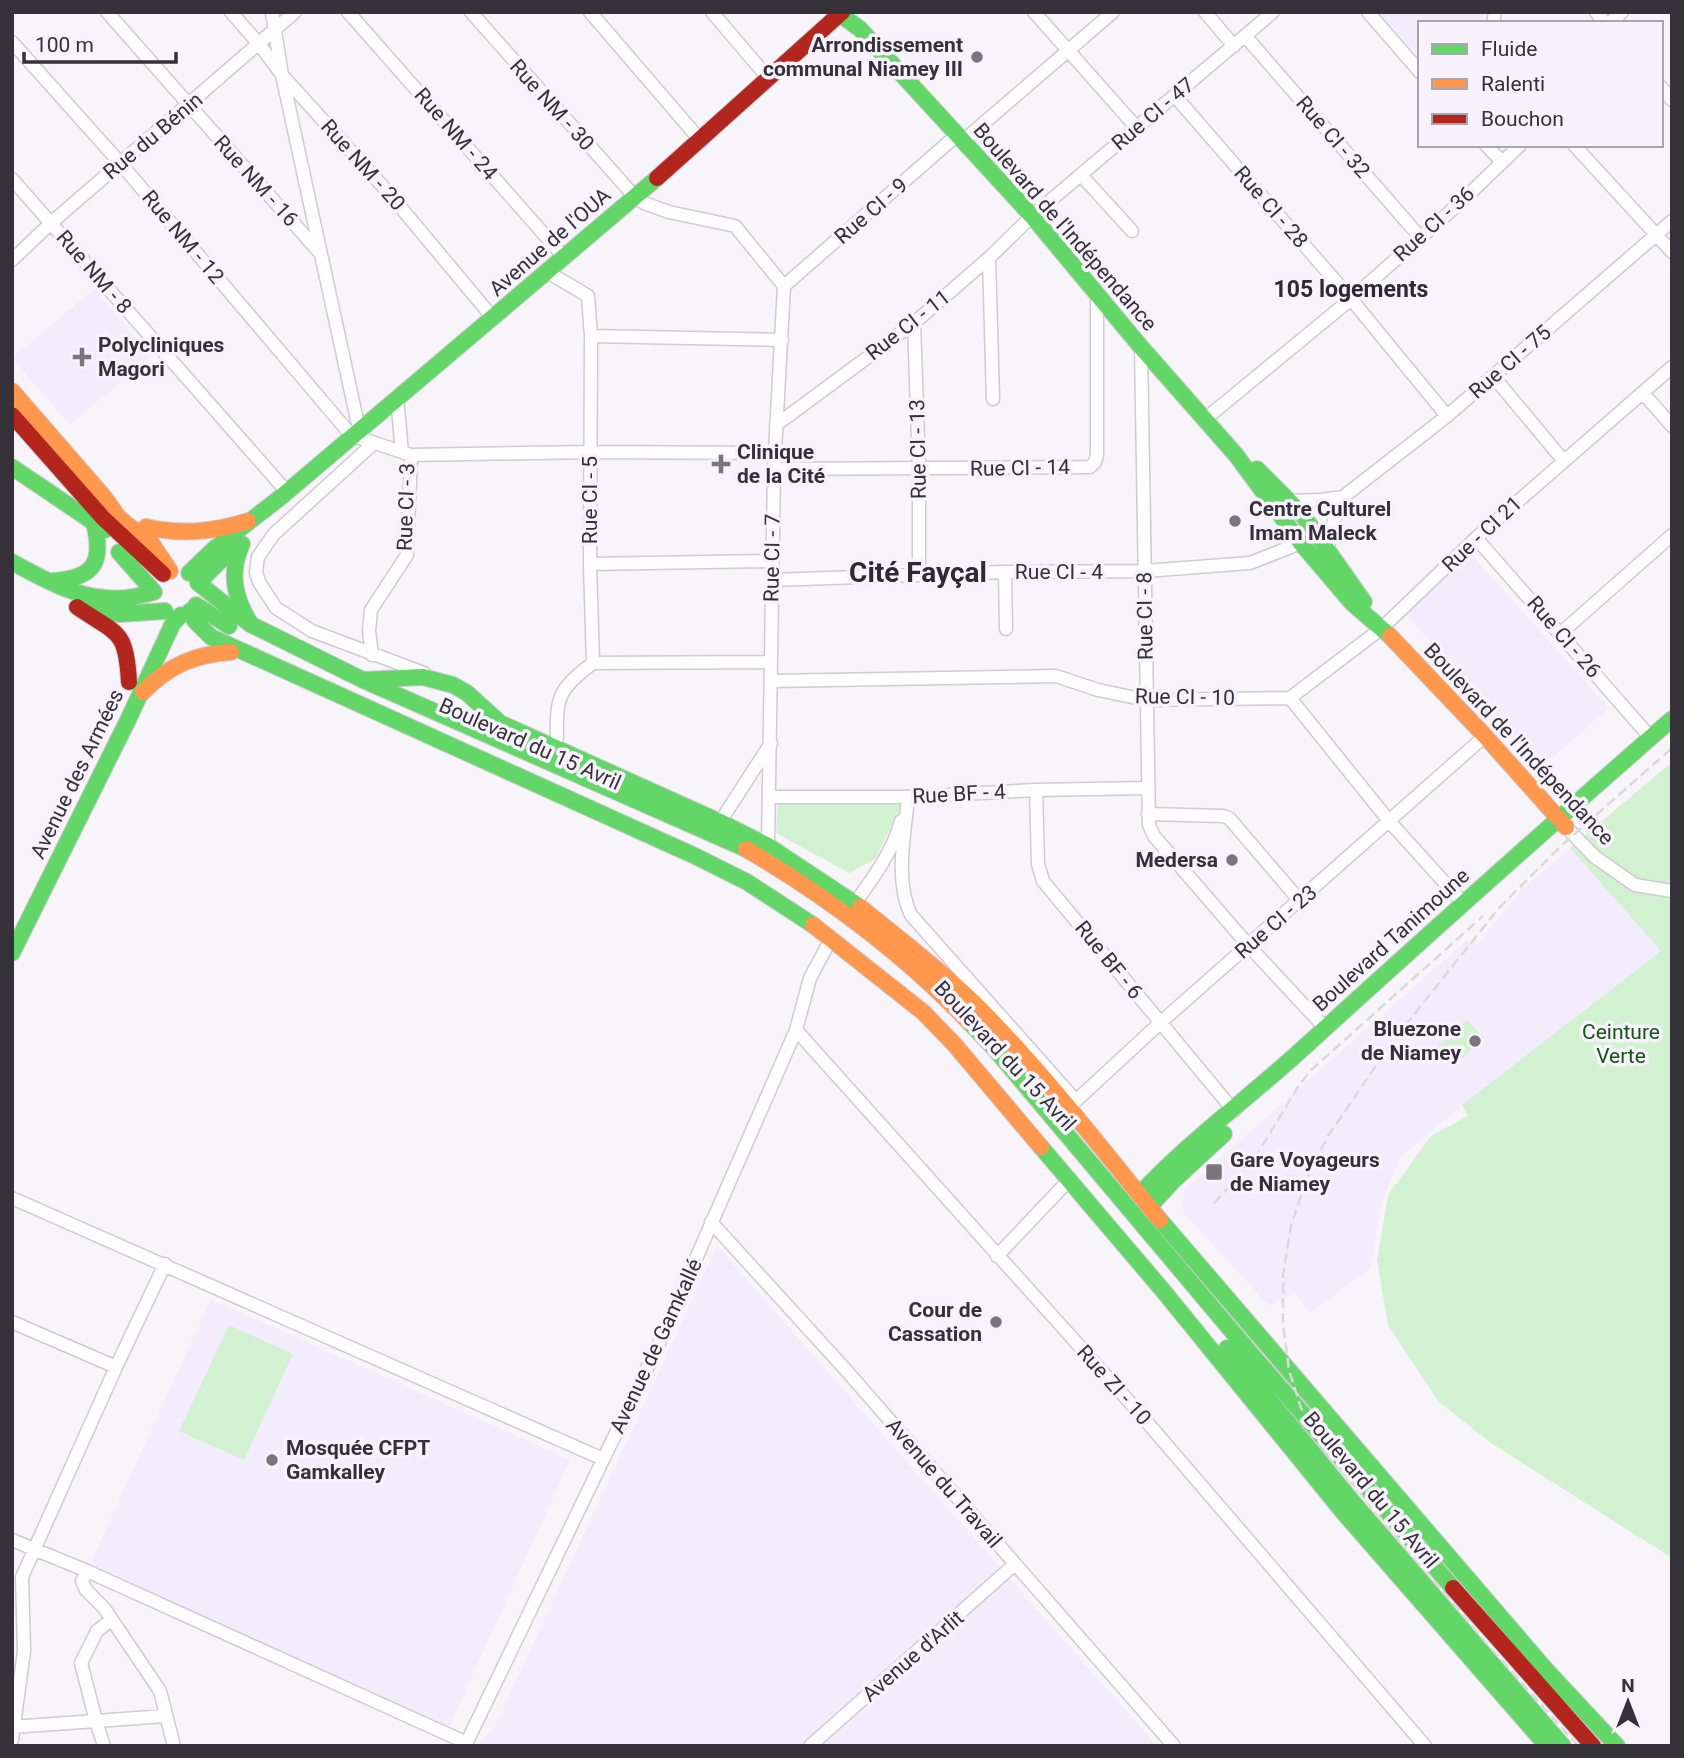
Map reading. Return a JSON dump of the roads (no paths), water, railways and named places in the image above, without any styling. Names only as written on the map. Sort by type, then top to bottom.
[{"type":"main road","name":"Avenue de l'OUA","points":[[250,526],[355,432],[701,141],[844,13]]},
{"type":"main road","name":"Boulevard de l'Indépendance","points":[[844,13],[1032,216],[1141,347],[1237,455],[1301,543],[1352,603],[1382,628],[1563,823]]},
{"type":"main road","points":[[12,391],[119,518],[156,549],[200,594],[183,611],[120,614],[77,607]]},
{"type":"main road","points":[[12,415],[137,552]]},
{"type":"main road","points":[[12,431],[154,592],[156,601],[183,611]]},
{"type":"main road","name":"Boulevard de l'Indépendance","points":[[1237,455],[1264,475],[1289,501],[1328,548],[1382,628]]},
{"type":"main road","points":[[12,467],[137,552],[181,574]]},
{"type":"main road","points":[[104,497],[158,537],[181,574]]},
{"type":"main road","points":[[48,581],[78,578],[91,570],[100,549],[94,523]]},
{"type":"main road","points":[[146,527],[195,534],[250,526]]},
{"type":"main road","points":[[154,592],[157,582],[181,574],[250,526]]},
{"type":"main road","points":[[250,526],[236,555],[233,579],[238,602],[250,624]]},
{"type":"main road","points":[[12,562],[87,598],[103,601],[126,600],[154,592]]},
{"type":"main road","name":"Boulevard du 15 Avril","points":[[181,574],[250,624],[363,680],[743,848],[829,902],[904,961],[952,1004],[994,1048],[1252,1355],[1550,1700],[1593,1746]]},
{"type":"main road","points":[[48,581],[77,607],[117,635],[126,649],[134,689],[183,661],[209,653],[230,652]]},
{"type":"main road","name":"Boulevard du 15 Avril","points":[[183,611],[752,869],[844,930],[915,990],[969,1042],[1090,1182],[1291,1429],[1563,1746]]},
{"type":"main road","name":"Boulevard du 15 Avril","points":[[183,611],[190,632],[197,639],[214,648],[257,659]]},
{"type":"main road","name":"Boulevard du 15 Avril","points":[[183,611],[211,637],[257,659],[721,868],[779,902],[831,939],[923,1012],[954,1044],[1070,1179],[1343,1512],[1547,1746]]},
{"type":"main road","name":"Avenue des Armées","points":[[12,953],[134,689],[143,650],[183,611]]},
{"type":"main road","name":"Avenue des Armées","points":[[12,923],[134,689],[183,611]]},
{"type":"main road","name":"Boulevard du 15 Avril","points":[[363,680],[408,676],[444,680],[471,695],[500,723],[768,846],[855,903],[939,971],[974,1002],[1072,1105],[1170,1232],[1547,1671],[1616,1746]]},
{"type":"main road","name":"Boulevard Tanimoune","points":[[1145,1200],[1168,1174],[1563,823],[1650,737],[1672,719]]},
{"type":"main road","name":"Boulevard Tanimoune","points":[[1184,1161],[1234,1111],[1464,904],[1672,735]]},
{"type":"main road","points":[[1118,1168],[1168,1174],[1170,1232]]},
{"type":"street","name":"Rue NM - 16","points":[[107,12],[188,107],[322,255]]},
{"type":"street","name":"Rue NM - 20","points":[[231,12],[282,75],[387,191],[493,318]]},
{"type":"street","points":[[272,12],[282,75],[322,255],[355,432]]},
{"type":"street","name":"Rue du Bénin","points":[[12,260],[51,223],[295,12]]},
{"type":"street","name":"Rue NM - 24","points":[[348,12],[564,257]]},
{"type":"street","name":"Rue NM - 30","points":[[471,12],[635,197]]},
{"type":"street","points":[[590,12],[701,141]]},
{"type":"street","points":[[712,12],[769,79]]},
{"type":"street","points":[[1034,12],[1137,128]]},
{"type":"street","name":"Rue CI - 9","points":[[784,286],[1113,12]]},
{"type":"street","points":[[1205,12],[1234,46]]},
{"type":"street","name":"Rue CI - 47","points":[[1032,216],[1273,12]]},
{"type":"street","points":[[1368,12],[1418,70]]},
{"type":"street","name":"Rue CI - 32","points":[[1246,37],[1420,237]]},
{"type":"street","name":"Rue NM - 12","points":[[12,42],[355,432]]},
{"type":"street","name":"Rue CI - 28","points":[[1175,96],[1351,299],[1447,416]]},
{"type":"street","points":[[1488,147],[1502,162]]},
{"type":"street","name":"Rue CI - 36","points":[[1204,420],[1351,299],[1518,147]]},
{"type":"street","points":[[1576,147],[1672,252]]},
{"type":"street","points":[[1081,176],[1132,231]]},
{"type":"street","name":"Rue NM - 8","points":[[12,179],[284,494]]},
{"type":"street","points":[[635,197],[669,212],[735,226],[784,286]]},
{"type":"street","name":"Rue CI - 11","points":[[776,425],[914,323],[989,258],[1032,216]]},
{"type":"street","name":"Rue CI - 75","points":[[1343,497],[1447,416],[1672,221]]},
{"type":"street","points":[[989,258],[993,399]]},
{"type":"street","name":"Rue CI - 5","points":[[546,271],[588,296],[591,336],[590,564],[593,663]]},
{"type":"street","name":"Rue CI - 7","points":[[768,846],[774,453],[784,286]]},
{"type":"street","name":"Rue CI - 14","points":[[774,470],[1090,467],[1095,462],[1097,294]]},
{"type":"street","name":"Rue CI - 13","points":[[914,323],[919,469],[919,575]]},
{"type":"street","points":[[591,336],[782,340]]},
{"type":"street","name":"Rue CI - 8","points":[[1141,347],[1148,814],[1151,831],[1248,945],[1325,1028]]},
{"type":"street","name":"Rue - CI 21","points":[[1290,698],[1382,628],[1476,538],[1672,367]]},
{"type":"street","points":[[1493,376],[1563,460]]},
{"type":"street","points":[[1643,393],[1672,426]]},
{"type":"street","points":[[397,398],[407,454],[774,453]]},
{"type":"street","name":"Rue CI - 3","points":[[355,432],[374,443],[407,454],[407,555],[371,610],[369,631],[372,655]]},
{"type":"street","points":[[374,443],[274,534],[258,557],[256,565],[260,582],[276,608],[312,631],[444,680]]},
{"type":"street","points":[[1289,501],[1343,497],[1334,520],[1328,548]]},
{"type":"street","points":[[1561,633],[1672,535]]},
{"type":"street","name":"Rue CI - 26","points":[[1476,538],[1650,737]]},
{"type":"street","name":"Rue CI - 4","points":[[772,580],[1005,572],[1145,571],[1250,563],[1301,543]]},
{"type":"street","points":[[590,564],[771,561]]},
{"type":"street","points":[[1005,572],[1006,629]]},
{"type":"street","points":[[557,738],[556,706],[570,681],[593,663],[771,662]]},
{"type":"street","name":"Rue CI - 10","points":[[771,681],[1056,676],[1098,690],[1146,700],[1290,698]]},
{"type":"street","points":[[1290,698],[1389,821],[1464,904]]},
{"type":"street","name":"Rue CI - 23","points":[[1072,1105],[1160,1023],[1485,736]]},
{"type":"street","points":[[720,822],[771,743]]},
{"type":"street","name":"Rue BF - 4","points":[[770,797],[908,797],[1036,790],[1148,788]]},
{"type":"street","name":"Rue BF - 6","points":[[1036,790],[1038,864],[1043,881],[1234,1111]]},
{"type":"street","points":[[855,903],[876,876],[898,832],[908,797]]},
{"type":"street","points":[[908,797],[901,884],[911,915],[1072,1105]]},
{"type":"street","points":[[1148,814],[1229,818],[1300,901]]},
{"type":"street","name":"Boulevard de l'Indépendance","points":[[1563,823],[1595,857],[1635,885],[1672,891]]},
{"type":"street","name":"Avenue de Gamkallé","points":[[466,1744],[656,1350],[796,1030],[810,978],[831,939]]},
{"type":"street","name":"Rue ZI - 10","points":[[796,1030],[1134,1407],[1424,1746]]},
{"type":"street","points":[[998,1256],[1070,1179]]},
{"type":"street","points":[[12,1198],[603,1459]]},
{"type":"street","name":"Avenue du Travail","points":[[711,1222],[853,1379],[1174,1746]]},
{"type":"street","points":[[165,1264],[116,1367],[36,1550],[17,1578],[24,1651],[13,1732],[96,1721],[165,1716]]},
{"type":"street","points":[[13,1326],[116,1367]]},
{"type":"street","points":[[12,1540],[87,1571],[466,1744]]},
{"type":"street","name":"Avenue d'Arlit","points":[[810,1746],[1015,1564]]},
{"type":"street","points":[[87,1571],[83,1585],[104,1608],[154,1681],[161,1696],[174,1746]]},
{"type":"street","points":[[104,1746],[81,1663],[97,1631],[111,1620]]},
{"type":"railway","points":[[1578,1746],[1487,1644],[1332,1460],[1301,1408],[1289,1370],[1283,1324],[1283,1275],[1291,1226],[1306,1180],[1328,1136],[1392,1042],[1499,908],[1561,846],[1672,748]]},
{"type":"railway","points":[[1214,1203],[1253,1161],[1310,1071],[1483,916]]},
{"type":"place","name":"Arrondissement communal Niamey III","points":[[977,57]]},
{"type":"place","name":"Polycliniques Magori","points":[[82,357]]},
{"type":"place","name":"Clinique de la Cité","points":[[721,464]]},
{"type":"place","name":"Centre Culturel Imam Maleck","points":[[1235,521]]},
{"type":"place","name":"Medersa","points":[[1232,860]]},
{"type":"place","name":"Bluezone de Niamey","points":[[1475,1041]]},
{"type":"place","name":"Gare Voyageurs de Niamey","points":[[1214,1172]]},
{"type":"place","name":"Cour de Cassation","points":[[996,1322]]},
{"type":"place","name":"Mosquée CFPT Gamkalley","points":[[272,1460]]},
{"type":"district","name":"105 logements","points":[[1351,289]]},
{"type":"district","name":"Cité Fayçal","points":[[918,572]]},
{"type":"park label","name":"Ceinture Verte","points":[[1621,1044]]}]
